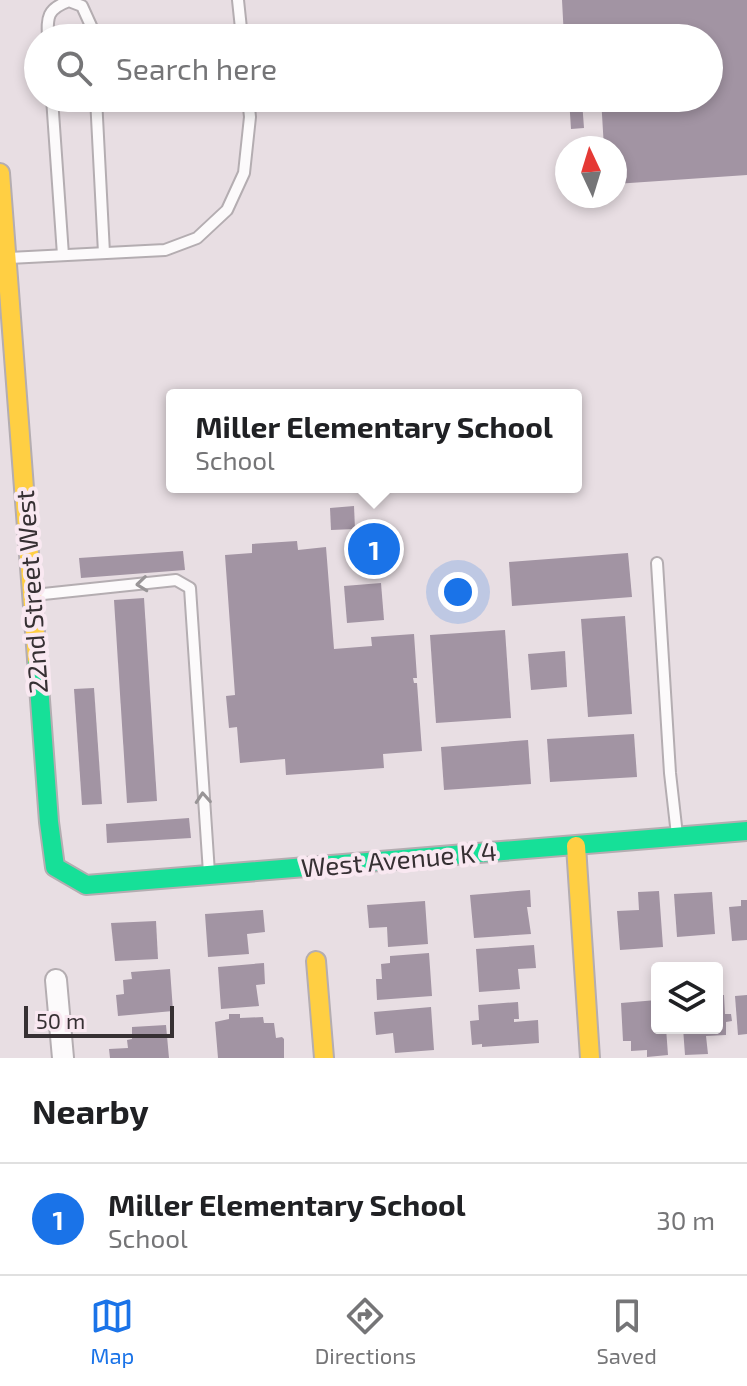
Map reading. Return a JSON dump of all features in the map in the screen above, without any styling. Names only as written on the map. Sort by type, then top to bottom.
[{"type":"street","name":"22nd Street West","points":[[0,173],[49,822],[55,867]]},
{"type":"street","name":"West Avenue K 4","points":[[55,867],[86,885],[747,831]]},
{"type":"street","points":[[576,846],[590,1058]]},
{"type":"street","points":[[316,961],[324,1058]]},
{"type":"street","points":[[56,980],[63,1058]]},
{"type":"lane","points":[[238,0],[241,24]]},
{"type":"lane","points":[[47,24],[50,13],[57,5],[69,1],[82,6],[90,24]]},
{"type":"lane","points":[[53,112],[63,255]]},
{"type":"lane","points":[[97,112],[104,253]]},
{"type":"lane","points":[[7,258],[165,250],[197,238],[227,210],[244,173],[249,112]]},
{"type":"lane","points":[[657,563],[677,837]]},
{"type":"lane","points":[[33,595],[176,580],[190,588],[209,875]]},
{"type":"building","points":[[562,0],[747,0],[747,175],[627,183],[627,136],[603,136],[602,112],[723,112],[723,24],[563,24]]},
{"type":"building","points":[[570,112],[583,112],[584,128],[571,129]]},
{"type":"building","points":[[354,506],[355,529],[331,530],[330,508]]},
{"type":"building","points":[[297,541],[298,550],[326,547],[334,649],[372,646],[371,637],[414,634],[417,678],[413,678],[417,683],[422,751],[383,754],[384,768],[286,775],[285,759],[240,763],[237,727],[229,728],[226,696],[235,695],[225,555],[252,553],[252,544]]},
{"type":"building","points":[[183,551],[185,570],[81,578],[79,558]]},
{"type":"building","points":[[628,553],[632,597],[512,606],[509,562]]},
{"type":"building","points":[[381,583],[384,620],[347,623],[344,586]]},
{"type":"building","points":[[144,598],[157,801],[127,803],[114,600]]},
{"type":"building","points":[[625,616],[632,714],[588,717],[581,619]]},
{"type":"building","points":[[505,630],[511,718],[436,723],[430,635]]},
{"type":"building","points":[[565,651],[567,687],[531,690],[528,654]]},
{"type":"building","points":[[94,688],[102,804],[82,805],[74,689]]},
{"type":"building","points":[[634,734],[637,777],[550,782],[547,739]]},
{"type":"building","points":[[528,740],[531,784],[444,790],[441,747]]},
{"type":"building","points":[[189,818],[191,838],[107,843],[106,824]]},
{"type":"building","points":[[530,890],[531,907],[527,907],[531,934],[474,938],[470,895]]},
{"type":"building","points":[[659,891],[663,947],[620,950],[617,911],[639,910],[638,892]]},
{"type":"building","points":[[712,892],[715,934],[677,937],[674,894]]},
{"type":"building","points":[[741,900],[747,900],[747,940],[732,941],[729,907],[741,906]]},
{"type":"building","points":[[425,901],[428,944],[388,947],[387,927],[369,928],[367,905]]},
{"type":"building","points":[[263,910],[265,932],[247,934],[249,954],[208,957],[205,914]]},
{"type":"building","points":[[156,921],[158,959],[115,961],[111,923]]},
{"type":"building","points":[[534,945],[536,968],[518,969],[520,989],[479,992],[476,949]]},
{"type":"building","points":[[429,953],[432,996],[377,1000],[376,979],[382,979],[381,964],[390,963],[390,956]]},
{"type":"building","points":[[264,963],[265,984],[256,985],[259,1006],[221,1009],[218,967]]},
{"type":"building","points":[[170,969],[173,1011],[118,1016],[116,995],[124,994],[123,980],[132,979],[131,972]]},
{"type":"building","points":[[724,995],[725,1014],[731,1014],[732,1021],[726,1022],[726,1035],[706,1036],[708,1054],[685,1055],[683,1034],[723,1034]]},
{"type":"building","points":[[747,995],[747,1034],[738,1035],[735,996]]},
{"type":"building","points":[[651,1000],[651,1034],[666,1034],[668,1055],[647,1057],[647,1050],[631,1051],[631,1041],[623,1041],[621,1003]]},
{"type":"building","points":[[518,1002],[519,1019],[514,1019],[514,1022],[538,1020],[539,1043],[472,1045],[470,1021],[479,1020],[478,1005]]},
{"type":"building","points":[[431,1007],[434,1050],[395,1053],[393,1033],[376,1035],[374,1012]]},
{"type":"building","points":[[229,1014],[240,1014],[240,1018],[263,1017],[264,1023],[274,1023],[276,1038],[284,1039],[284,1058],[218,1058],[215,1022],[229,1019]]},
{"type":"building","points":[[166,1025],[169,1058],[110,1058],[109,1049],[128,1048],[127,1040],[132,1039],[132,1027]]},
{"type":"traffic: fast","points":[[37,659],[55,867],[86,885],[747,831]]},
{"type":"traffic: slow","points":[[0,173],[37,659]]},
{"type":"traffic: slow","points":[[576,846],[590,1058]]},
{"type":"traffic: slow","points":[[316,961],[324,1058]]},
{"type":"place","name":"Miller Elementary School","points":[[374,549]]}]
